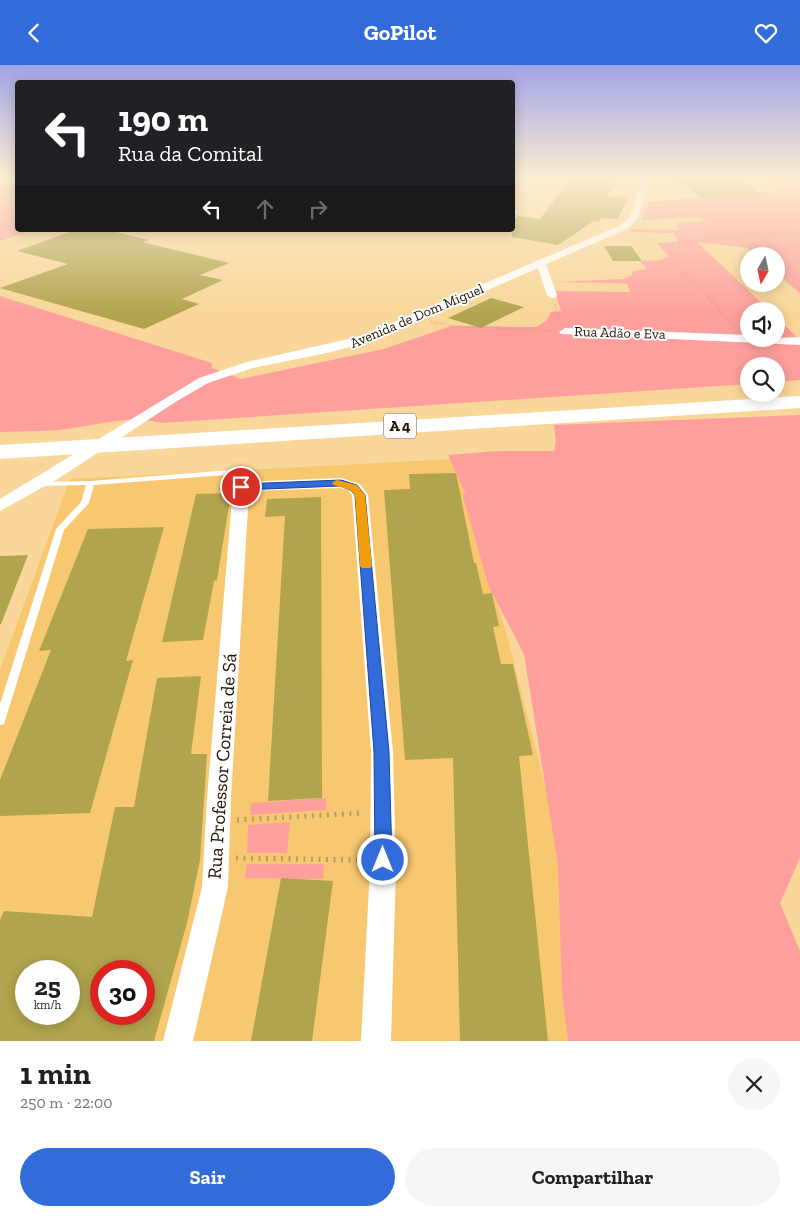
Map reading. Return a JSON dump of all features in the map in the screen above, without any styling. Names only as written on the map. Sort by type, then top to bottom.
[{"type":"highway","points":[[785,392],[800,391]]},
{"type":"highway","name":"A 4","points":[[0,439],[740,394]]},
{"type":"highway","name":"A 4","points":[[0,452],[800,402]]},
{"type":"street","name":"Avenida de Dom Miguel","points":[[0,506],[55,476],[155,410],[213,376],[252,365],[351,344],[628,224]]},
{"type":"street","points":[[538,264],[543,267],[552,295]]},
{"type":"street","name":"Rua Adão e Eva","points":[[565,331],[740,339]]},
{"type":"street","name":"Rua Adão e Eva","points":[[785,340],[800,341]]},
{"type":"street","points":[[241,487],[341,483],[354,487],[360,495],[382,752],[383,860],[376,1041]]},
{"type":"street","name":"Rua Professor Correia de Sá","points":[[178,1041],[215,887],[241,487]]},
{"type":"lane","points":[[40,485],[91,483],[243,471],[241,487]]},
{"type":"lane","points":[[0,721],[60,529],[85,503],[91,483]]},
{"type":"path","points":[[740,330],[674,259],[667,243],[800,231]]},
{"type":"path","name":"Rua Adão e Eva","points":[[552,295],[565,331]]},
{"type":"path","points":[[431,322],[457,327],[565,331]]},
{"type":"path","points":[[218,821],[383,812]]},
{"type":"path","points":[[217,858],[383,860]]},
{"type":"shaded area","points":[[0,224],[15,224],[15,232],[27,232],[0,241]]},
{"type":"shaded area","points":[[677,224],[800,224],[800,293],[785,280],[785,247],[740,247],[697,242],[740,283],[740,293],[751,293],[760,302],[740,302],[740,347],[785,347],[785,326],[800,340],[800,380],[785,381],[785,357],[740,357],[740,385],[161,423],[128,420],[55,430],[0,432],[0,296],[212,363],[212,368],[241,379],[384,349],[451,326],[536,327],[546,321],[551,312],[561,311],[555,291],[630,292],[627,284],[555,282],[624,279],[632,275],[633,271],[647,269],[640,261],[661,260],[668,256],[657,243],[678,242],[674,233],[630,232],[632,229],[679,230]]},
{"type":"shaded area","points":[[800,415],[800,858],[780,903],[800,951],[800,1041],[568,1041],[562,992],[558,865],[524,654],[489,587],[463,497],[465,493],[448,455],[500,451],[554,451],[556,441],[554,425]]},
{"type":"shaded area","points":[[454,459],[507,636],[564,860],[593,1041],[0,1041],[0,670],[70,479]]},
{"type":"shaded area","points":[[326,798],[326,810],[250,815],[251,803]]},
{"type":"shaded area","points":[[290,822],[287,853],[247,853],[248,825]]},
{"type":"shaded area","points":[[247,864],[324,864],[323,879],[245,878]]},
{"type":"building","points":[[515,224],[590,224],[558,245],[512,237],[512,232],[515,232]]},
{"type":"building","points":[[69,232],[115,232],[149,240],[142,242],[229,263],[200,275],[223,280],[182,299],[199,304],[144,329],[0,288],[68,264],[17,251]]},
{"type":"building","points":[[604,246],[631,246],[642,261],[613,261]]},
{"type":"building","points":[[491,298],[524,307],[481,328],[448,318]]},
{"type":"building","points":[[456,473],[474,563],[476,563],[483,594],[492,593],[499,626],[493,627],[501,664],[513,664],[533,755],[519,756],[548,1041],[460,1041],[453,758],[405,760],[384,490],[410,489],[409,474]]},
{"type":"building","points":[[231,493],[217,580],[214,581],[203,640],[162,642],[196,494]]},
{"type":"building","points":[[321,497],[322,798],[268,801],[285,516],[265,517],[267,499]]},
{"type":"building","points":[[164,527],[126,661],[133,660],[90,813],[0,816],[0,780],[51,650],[39,651],[88,529]]},
{"type":"building","points":[[28,555],[1,624],[0,624],[0,556]]},
{"type":"building","points":[[201,676],[191,754],[207,754],[200,860],[187,923],[154,1041],[0,1041],[0,920],[4,911],[92,917],[115,807],[134,807],[157,678]]},
{"type":"building","points":[[281,878],[333,881],[312,1041],[251,1041]]},
{"type":"slow traffic","points":[[337,483],[354,487],[360,495],[366,566]]},
{"type":"route","points":[[241,487],[341,483],[354,487],[360,495],[382,752],[383,860]]}]
